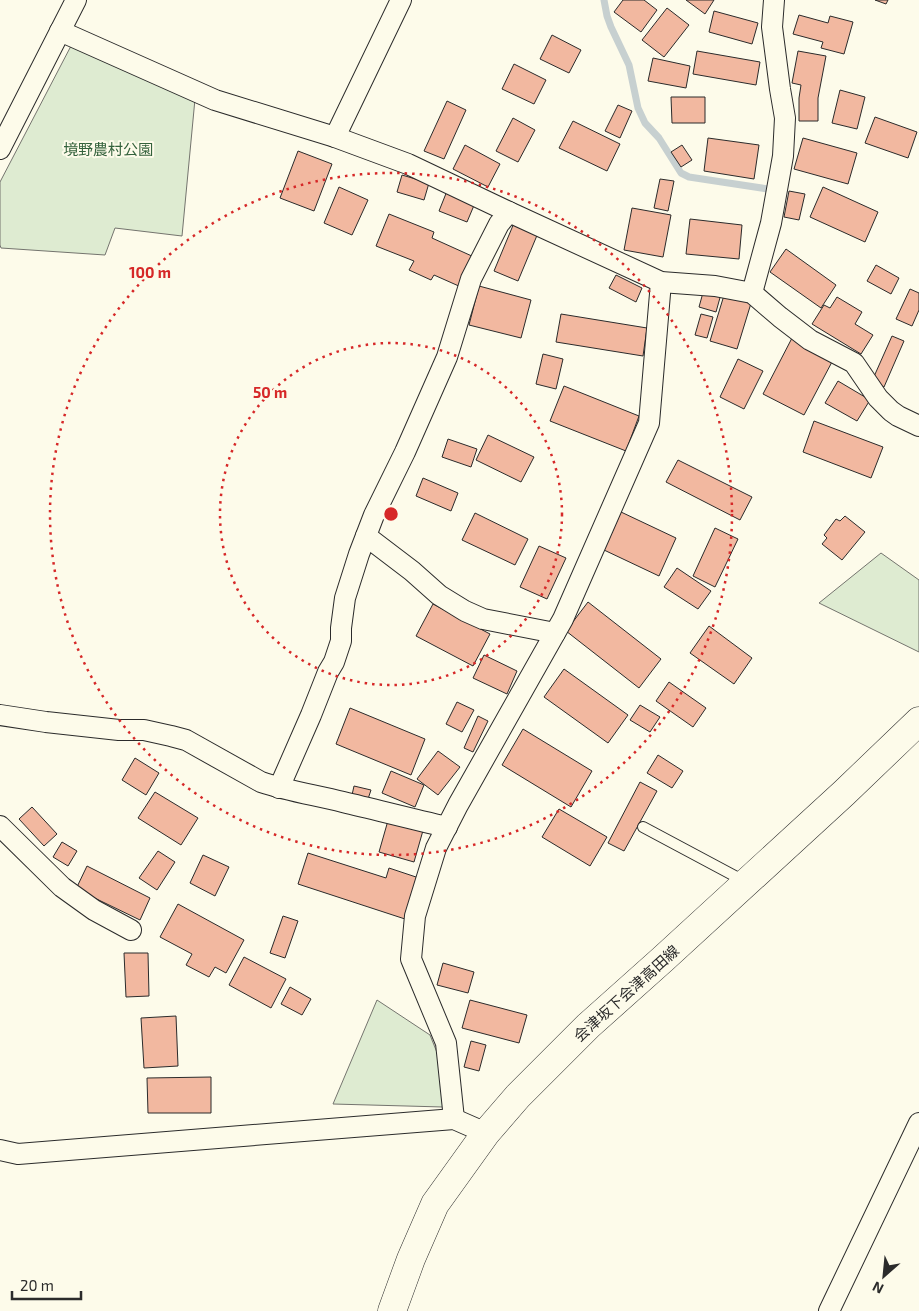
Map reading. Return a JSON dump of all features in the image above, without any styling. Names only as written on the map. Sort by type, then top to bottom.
[{"type":"main road","name":"会津坂下会津高田線","points":[[392,1311],[411,1259],[435,1204],[486,1133],[518,1096],[588,1026],[844,793],[919,721]]},
{"type":"street","points":[[0,149],[76,0]]},
{"type":"street","points":[[335,137],[401,0]]},
{"type":"street","points":[[752,293],[771,223],[784,156],[786,118],[772,28],[774,0]]},
{"type":"street","points":[[60,31],[215,100],[335,137],[408,164],[660,282],[716,286],[752,293],[810,340],[854,363],[878,398],[891,411],[919,426]]},
{"type":"street","points":[[279,788],[334,662],[340,641],[344,598],[358,554],[447,357],[471,278],[499,224],[509,212]]},
{"type":"street","points":[[454,1119],[446,1042],[411,959],[415,916],[436,848],[463,796],[563,619],[649,423],[660,282]]},
{"type":"street","points":[[366,536],[439,595],[465,611],[483,619],[555,633]]},
{"type":"street","points":[[0,715],[55,724],[119,730],[144,730],[172,736],[186,740],[261,782],[279,788],[447,827]]},
{"type":"street","points":[[0,826],[62,886],[94,910],[131,930]]},
{"type":"street","points":[[0,1150],[18,1154],[454,1119],[486,1133]]},
{"type":"street","points":[[829,1311],[919,1123]]},
{"type":"lane","points":[[643,827],[746,883]]},
{"type":"green space","name":"境野農村公園","points":[[72,44],[195,99],[182,236],[115,228],[105,255],[1,248],[0,182]]},
{"type":"green space","points":[[881,553],[919,580],[919,652],[819,603]]},
{"type":"green space","points":[[377,1000],[430,1035],[440,1060],[443,1107],[333,1104]]},
{"type":"building","points":[[623,0],[644,0],[657,10],[641,32],[614,12]]},
{"type":"building","points":[[686,0],[714,0],[705,14]]},
{"type":"building","points":[[875,0],[888,0],[886,4]]},
{"type":"building","points":[[667,8],[689,25],[664,57],[642,40]]},
{"type":"building","points":[[714,11],[758,23],[752,44],[709,32]]},
{"type":"building","points":[[799,15],[828,23],[830,16],[853,22],[844,54],[821,48],[823,42],[793,34]]},
{"type":"building","points":[[552,35],[581,50],[569,73],[540,59]]},
{"type":"building","points":[[697,51],[760,62],[756,85],[693,74]]},
{"type":"building","points":[[798,51],[826,56],[818,98],[818,121],[799,121],[801,85],[792,83]]},
{"type":"building","points":[[653,58],[690,66],[686,88],[648,81]]},
{"type":"building","points":[[514,64],[546,80],[534,104],[502,89]]},
{"type":"building","points":[[840,90],[865,97],[857,129],[832,123]]},
{"type":"building","points":[[671,97],[705,97],[705,123],[672,123]]},
{"type":"building","points":[[447,101],[466,110],[444,159],[424,151]]},
{"type":"building","points":[[618,105],[632,111],[620,138],[605,131]]},
{"type":"building","points":[[875,117],[917,132],[908,158],[865,143]]},
{"type":"building","points":[[513,118],[535,130],[518,162],[496,151]]},
{"type":"building","points":[[573,121],[620,144],[607,171],[559,148]]},
{"type":"building","points":[[708,138],[759,145],[754,179],[704,171]]},
{"type":"building","points":[[803,138],[857,153],[848,184],[794,169]]},
{"type":"building","points":[[465,145],[500,164],[488,187],[453,169]]},
{"type":"building","points":[[682,145],[692,160],[681,167],[671,152]]},
{"type":"building","points":[[298,151],[332,164],[314,211],[280,198]]},
{"type":"building","points":[[402,175],[429,183],[424,200],[397,192]]},
{"type":"building","points":[[660,179],[674,181],[668,211],[654,208]]},
{"type":"building","points":[[339,187],[368,200],[352,235],[324,223]]},
{"type":"building","points":[[823,187],[878,212],[865,242],[810,217]]},
{"type":"building","points":[[447,191],[475,203],[467,222],[439,211]]},
{"type":"building","points":[[789,191],[805,194],[799,220],[784,217]]},
{"type":"building","points":[[632,208],[671,215],[663,257],[624,250]]},
{"type":"building","points":[[389,214],[434,232],[432,238],[474,257],[461,287],[434,275],[431,280],[409,270],[414,261],[376,246]]},
{"type":"building","points":[[690,219],[742,225],[739,259],[686,254]]},
{"type":"building","points":[[514,223],[538,233],[518,281],[494,271]]},
{"type":"building","points":[[786,249],[836,285],[821,308],[770,272]]},
{"type":"building","points":[[876,265],[899,278],[891,294],[867,281]]},
{"type":"building","points":[[616,275],[642,288],[636,302],[609,288]]},
{"type":"building","points":[[479,286],[531,300],[521,338],[469,325]]},
{"type":"building","points":[[704,289],[721,294],[716,312],[699,307]]},
{"type":"building","points":[[910,289],[919,293],[919,310],[912,326],[896,319]]},
{"type":"building","points":[[725,292],[752,300],[737,349],[710,341]]},
{"type":"building","points":[[837,297],[862,312],[855,324],[873,335],[861,354],[812,324],[824,305],[830,308]]},
{"type":"building","points":[[561,314],[647,328],[643,356],[556,342]]},
{"type":"building","points":[[701,314],[713,317],[707,338],[695,335]]},
{"type":"building","points":[[892,336],[904,341],[884,387],[872,381]]},
{"type":"building","points":[[792,338],[833,360],[804,415],[763,394]]},
{"type":"building","points":[[543,354],[563,359],[556,389],[536,384]]},
{"type":"building","points":[[738,359],[763,371],[744,409],[720,397]]},
{"type":"building","points":[[838,381],[870,400],[857,421],[825,403]]},
{"type":"building","points":[[564,386],[639,416],[626,451],[550,421]]},
{"type":"building","points":[[814,421],[883,447],[871,478],[803,452]]},
{"type":"building","points":[[488,435],[534,457],[521,482],[476,460]]},
{"type":"building","points":[[448,439],[477,449],[471,467],[442,457]]},
{"type":"building","points":[[678,460],[752,497],[740,520],[666,482]]},
{"type":"building","points":[[423,478],[458,493],[451,511],[416,496]]},
{"type":"building","points":[[621,512],[676,538],[659,576],[604,550]]},
{"type":"building","points":[[475,513],[528,539],[515,565],[462,540]]},
{"type":"building","points":[[845,516],[865,532],[842,560],[822,544],[827,538],[824,535],[836,519],[840,521]]},
{"type":"building","points":[[715,528],[738,539],[715,587],[693,576]]},
{"type":"building","points":[[539,546],[566,558],[547,599],[520,587]]},
{"type":"building","points":[[677,568],[711,591],[698,609],[664,587]]},
{"type":"building","points":[[588,602],[661,659],[639,688],[566,631]]},
{"type":"building","points":[[433,604],[490,634],[473,666],[416,636]]},
{"type":"building","points":[[709,626],[752,658],[734,684],[690,653]]},
{"type":"building","points":[[484,655],[517,671],[507,694],[473,678]]},
{"type":"building","points":[[564,669],[628,715],[608,743],[544,697]]},
{"type":"building","points":[[669,682],[706,708],[693,727],[656,701]]},
{"type":"building","points":[[457,702],[474,710],[462,732],[446,724]]},
{"type":"building","points":[[640,705],[660,717],[650,732],[630,720]]},
{"type":"building","points":[[350,708],[425,739],[411,775],[336,744]]},
{"type":"building","points":[[478,716],[488,721],[473,752],[464,748]]},
{"type":"building","points":[[523,729],[592,771],[571,807],[502,765]]},
{"type":"building","points":[[438,751],[460,767],[438,795],[417,779]]},
{"type":"building","points":[[658,755],[683,771],[672,788],[647,773]]},
{"type":"building","points":[[135,758],[159,773],[146,795],[122,780]]},
{"type":"building","points":[[391,771],[424,785],[415,807],[382,793]]},
{"type":"building","points":[[640,782],[657,791],[624,851],[608,843]]},
{"type":"building","points":[[354,786],[371,790],[368,799],[352,795]]},
{"type":"building","points":[[155,792],[198,818],[181,845],[138,818]]},
{"type":"building","points":[[32,807],[57,834],[44,846],[19,819]]},
{"type":"building","points":[[559,809],[607,837],[590,866],[542,837]]},
{"type":"building","points":[[389,817],[424,827],[414,862],[379,852]]},
{"type":"building","points":[[62,842],[77,851],[68,866],[53,857]]},
{"type":"building","points":[[158,851],[175,862],[157,890],[139,878]]},
{"type":"building","points":[[308,853],[386,878],[389,868],[419,878],[405,919],[298,884]]},
{"type":"building","points":[[203,855],[229,867],[215,896],[190,883]]},
{"type":"building","points":[[87,866],[150,898],[140,920],[76,889]]},
{"type":"building","points":[[178,904],[244,940],[226,973],[215,967],[209,977],[186,965],[192,954],[160,937]]},
{"type":"building","points":[[283,916],[298,921],[285,958],[270,953]]},
{"type":"building","points":[[124,953],[148,953],[149,996],[126,997]]},
{"type":"building","points":[[244,957],[286,979],[271,1008],[229,985]]},
{"type":"building","points":[[443,963],[474,972],[468,993],[437,985]]},
{"type":"building","points":[[290,987],[311,999],[302,1015],[281,1004]]},
{"type":"building","points":[[470,1000],[527,1015],[519,1043],[462,1028]]},
{"type":"building","points":[[176,1016],[178,1066],[144,1068],[141,1018]]},
{"type":"building","points":[[471,1041],[486,1045],[479,1071],[464,1067]]},
{"type":"building","points":[[211,1077],[211,1113],[148,1113],[147,1078]]},
{"type":"waterway","points":[[604,0],[611,27],[629,65],[638,108],[645,123],[659,138],[681,173],[689,177],[768,189]]}]
